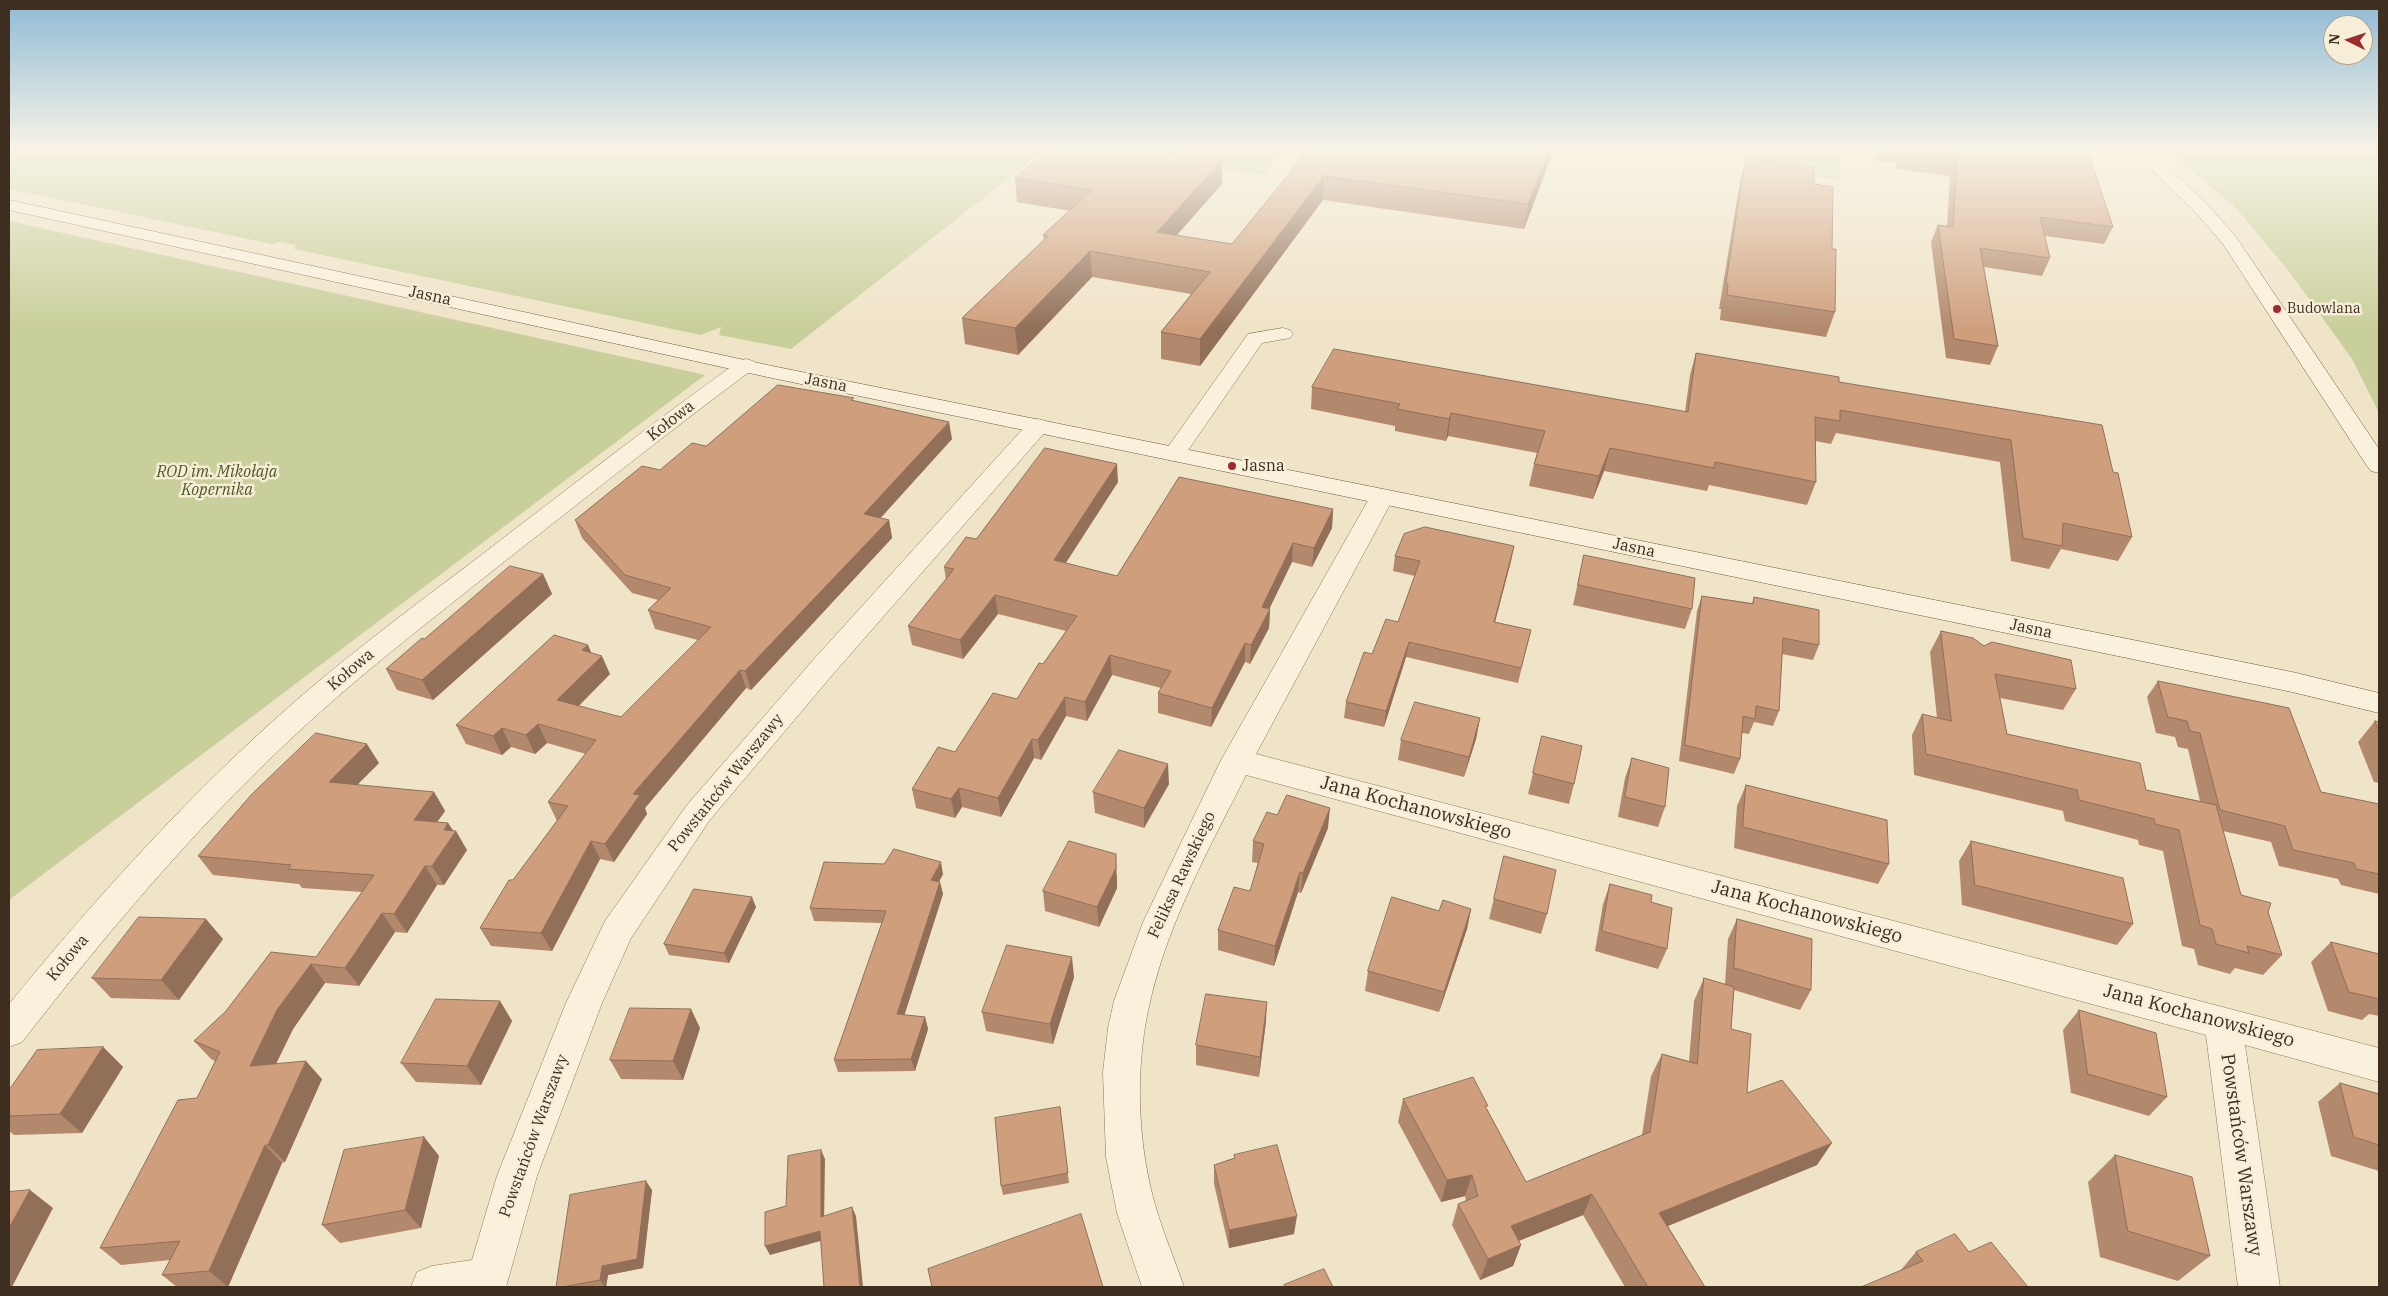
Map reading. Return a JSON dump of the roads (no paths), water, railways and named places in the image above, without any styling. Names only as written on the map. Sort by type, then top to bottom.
[{"type":"street","name":"Jasna","points":[[30,209],[746,365],[1382,497],[2292,682],[2379,703]]},
{"type":"street","points":[[2202,209],[2230,241],[2379,466]]},
{"type":"street","points":[[1174,454],[1255,338],[1283,334]]},
{"type":"street","name":"Kołowa","points":[[9,1031],[63,962],[142,873],[212,798],[284,728],[354,666],[746,365]]},
{"type":"street","name":"Powstańców Warszawy","points":[[485,1283],[517,1176],[551,1082],[617,931],[661,864],[698,813],[824,666],[1038,426]]},
{"type":"street","name":"Feliksa Rawskiego","points":[[1163,1287],[1131,1190],[1123,1120],[1123,1056],[1130,1012],[1147,951],[1235,762],[1382,497]]},
{"type":"street","name":"Jasna","points":[[2292,682],[2379,689]]},
{"type":"street","name":"Jana Kochanowskiego","points":[[1235,762],[1270,769],[2379,1065]]},
{"type":"street","name":"Powstańców Warszawy","points":[[2223,1022],[2259,1287]]},
{"type":"street","points":[[432,1287],[485,1283]]},
{"type":"place","name":"Budowlana","points":[[2277,309]]},
{"type":"place","name":"Jasna","points":[[1232,466]]},
{"type":"park label","name":"ROD im. Mikołaja Kopernika","points":[[217,481]]}]
